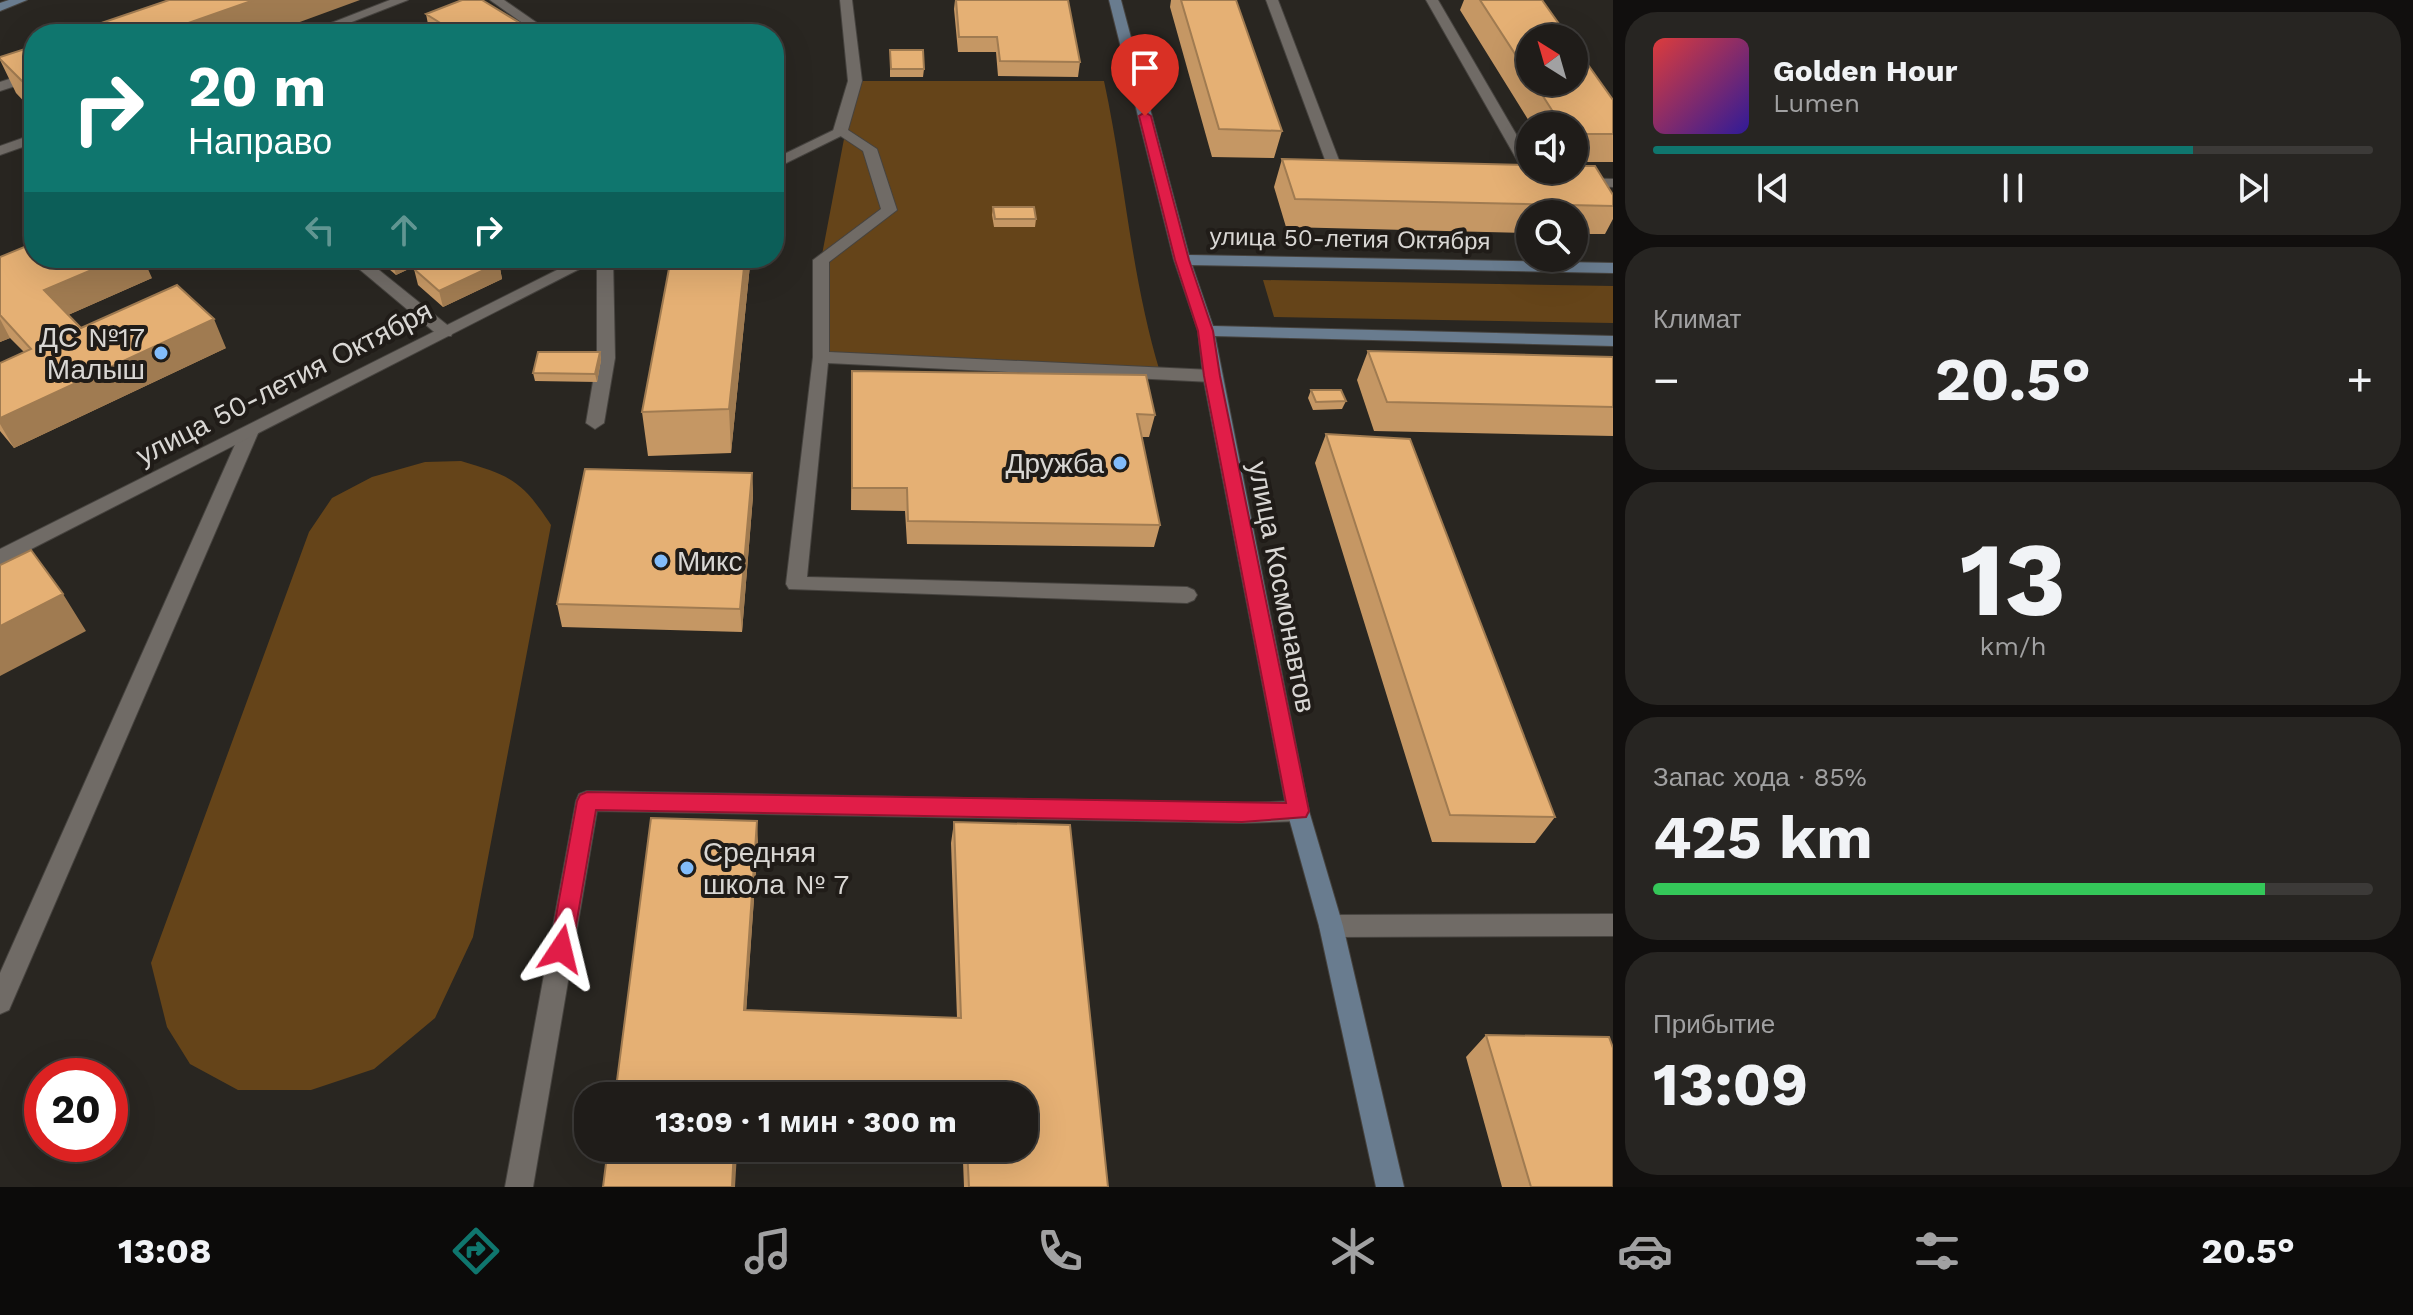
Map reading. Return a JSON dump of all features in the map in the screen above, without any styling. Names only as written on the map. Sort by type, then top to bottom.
[{"type":"main road","points":[[0,7],[21,0]]},
{"type":"main road","name":"улица Космонавтов","points":[[1115,0],[1182,260],[1206,331],[1212,376],[1298,811],[1331,926],[1390,1187]]},
{"type":"main road","name":"улица 50-летия Октября","points":[[1182,260],[1613,268]]},
{"type":"main road","points":[[1206,331],[1613,341]]},
{"type":"street","points":[[336,24],[402,0]]},
{"type":"street","points":[[496,0],[532,24]]},
{"type":"street","points":[[784,160],[840,131],[855,81],[846,0]]},
{"type":"street","points":[[1272,0],[1339,176]]},
{"type":"street","points":[[1432,0],[1543,181],[1613,183]]},
{"type":"street","points":[[0,87],[24,79]]},
{"type":"street","points":[[840,131],[870,149],[889,210],[821,260],[821,357],[796,584],[1187,595]]},
{"type":"street","points":[[0,151],[24,142]]},
{"type":"street","points":[[366,268],[445,332]]},
{"type":"street","name":"улица 50-летия Октября","points":[[0,558],[573,268]]},
{"type":"street","points":[[595,423],[606,358],[605,268]]},
{"type":"street","points":[[821,357],[1212,376]]},
{"type":"street","points":[[0,1002],[250,431]]},
{"type":"street","points":[[519,1187],[587,801],[1226,813],[1298,811]]},
{"type":"street","points":[[1331,926],[1613,925]]},
{"type":"shaded area","points":[[855,81],[1104,81],[1135,264],[1160,372],[821,357],[821,260]]},
{"type":"shaded area","points":[[1263,280],[1613,286],[1613,323],[1274,317]]},
{"type":"shaded area","points":[[461,461],[514,482],[532,499],[551,525],[473,937],[435,1018],[374,1069],[311,1090],[238,1090],[190,1064],[167,1027],[151,963],[309,532],[332,498],[372,477],[425,462]]},
{"type":"building","points":[[169,0],[254,0],[186,24],[98,24]]},
{"type":"building","points":[[462,0],[482,0],[522,24],[442,24],[426,14]]},
{"type":"building","points":[[956,0],[1068,0],[1080,62],[1000,61],[997,37],[959,37]]},
{"type":"building","points":[[1181,0],[1236,0],[1282,131],[1219,129]]},
{"type":"building","points":[[1480,0],[1542,0],[1559,24],[1516,24],[1516,55]]},
{"type":"building","points":[[24,49],[24,80],[22,81],[0,57]]},
{"type":"building","points":[[890,50],[923,50],[924,69],[891,69]]},
{"type":"building","points":[[1588,65],[1613,100],[1613,134],[1588,134],[1588,112],[1553,112],[1543,96],[1588,96]]},
{"type":"building","points":[[1282,159],[1516,165],[1516,184],[1588,184],[1588,166],[1595,166],[1613,195],[1613,206],[1588,205],[1588,200],[1516,200],[1516,204],[1295,199]]},
{"type":"building","points":[[993,207],[1034,207],[1036,219],[995,219]]},
{"type":"building","points":[[24,247],[24,268],[96,268],[44,290],[81,328],[177,285],[214,319],[0,418],[0,363],[31,349],[0,315],[0,257]]},
{"type":"building","points":[[416,268],[488,268],[439,291],[414,269]]},
{"type":"building","points":[[669,268],[744,268],[729,409],[642,412]]},
{"type":"building","points":[[1368,351],[1613,357],[1613,407],[1387,402]]},
{"type":"building","points":[[538,352],[600,352],[595,374],[533,373]]},
{"type":"building","points":[[852,371],[1146,375],[1155,415],[1137,414],[1160,525],[908,521],[907,488],[852,488]]},
{"type":"building","points":[[1311,390],[1341,390],[1346,401],[1316,402]]},
{"type":"building","points":[[1326,434],[1410,439],[1555,817],[1450,815]]},
{"type":"building","name":"Микс","points":[[585,469],[752,473],[740,609],[557,604]]},
{"type":"building","points":[[31,550],[63,594],[0,626],[0,565]]},
{"type":"building","points":[[651,818],[757,821],[744,1010],[961,1018],[954,822],[1070,825],[1108,1187],[969,1187],[968,1162],[1038,1162],[1038,1082],[617,1082]]},
{"type":"building","points":[[1486,1035],[1609,1037],[1613,1048],[1613,1187],[1531,1187]]},
{"type":"building","points":[[606,1162],[733,1162],[732,1187],[603,1187]]},
{"type":"place","name":"ДС №17 Малыш","points":[[161,353]]},
{"type":"place","name":"Дружба","points":[[1120,463]]},
{"type":"place","name":"Микс","points":[[661,561]]},
{"type":"place","name":"Средняя школа № 7","points":[[687,868]]},
{"type":"route","points":[[561,949],[587,801],[1242,813],[1298,811],[1212,376],[1206,331],[1182,260],[1145,116]]}]
